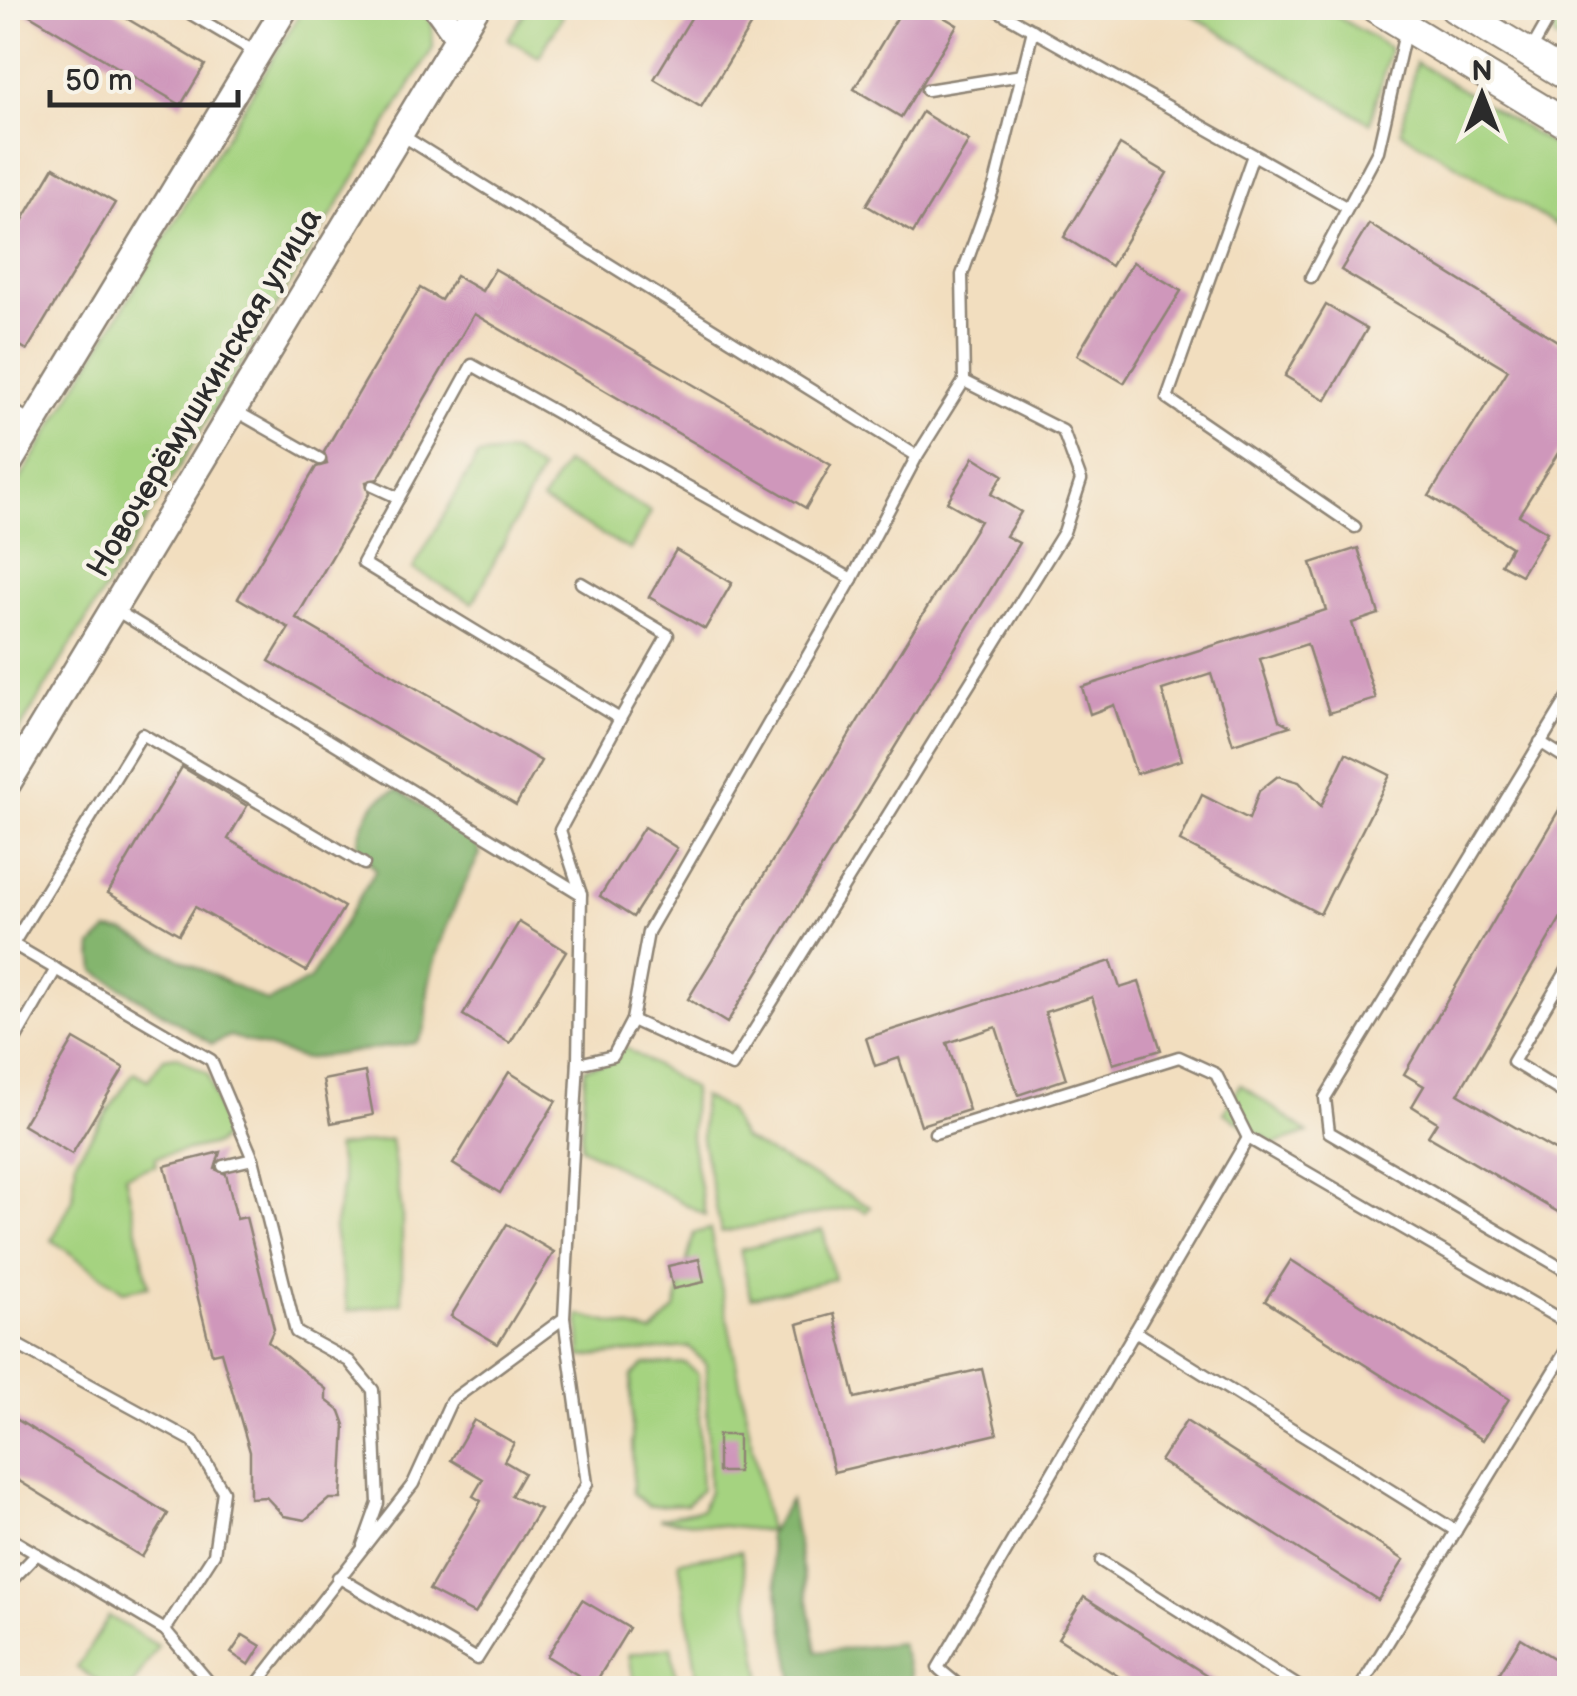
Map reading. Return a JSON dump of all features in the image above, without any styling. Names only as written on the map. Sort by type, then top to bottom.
[{"type":"main road","points":[[1375,8],[1570,126]]},
{"type":"main road","points":[[1454,8],[1570,78]]},
{"type":"street","points":[[8,465],[285,8]]},
{"type":"street","points":[[437,8],[458,36]]},
{"type":"street","name":"Новочерёмушкинская улица","points":[[8,784],[476,8]]},
{"type":"lane","points":[[180,8],[258,54]]},
{"type":"lane","points":[[993,8],[1346,207]]},
{"type":"lane","points":[[1530,54],[1555,8]]},
{"type":"lane","points":[[1311,278],[1378,151],[1407,27]]},
{"type":"lane","points":[[578,1064],[613,1056],[632,1020],[648,932],[852,579],[917,456],[964,381],[962,275],[995,184],[1033,30]]},
{"type":"lane","points":[[927,90],[1022,74]]},
{"type":"lane","points":[[400,133],[917,456]]},
{"type":"lane","points":[[1253,156],[1167,398],[1355,528]]},
{"type":"lane","points":[[620,719],[362,563],[472,365],[852,579]]},
{"type":"lane","points":[[632,1020],[732,1066],[1064,532],[1082,480],[1062,431],[964,381]]},
{"type":"lane","points":[[8,407],[33,423]]},
{"type":"lane","points":[[233,409],[320,458]]},
{"type":"lane","points":[[373,486],[399,498]]},
{"type":"lane","points":[[338,1576],[477,1659],[587,1484],[564,1318],[578,1064],[581,894],[560,830],[668,635],[581,583]]},
{"type":"lane","points":[[113,608],[581,894]]},
{"type":"lane","points":[[1570,694],[1325,1098],[1329,1132],[1570,1273]]},
{"type":"lane","points":[[360,1555],[378,1504],[373,1390],[349,1361],[296,1332],[253,1159],[211,1060],[10,942],[142,734],[364,864]]},
{"type":"lane","points":[[1540,742],[1570,761]]},
{"type":"lane","points":[[1570,965],[1514,1062],[1570,1097]]},
{"type":"lane","points":[[11,1047],[56,969]]},
{"type":"lane","points":[[936,1133],[1179,1057],[1216,1074],[1248,1138],[1570,1325]]},
{"type":"lane","points":[[962,1688],[938,1668],[1248,1138]]},
{"type":"lane","points":[[224,1166],[253,1159]]},
{"type":"lane","points":[[254,1688],[413,1484],[451,1401],[564,1318]]},
{"type":"lane","points":[[1135,1331],[1456,1532]]},
{"type":"lane","points":[[8,1340],[193,1441],[224,1491],[214,1554],[165,1630]]},
{"type":"lane","points":[[1360,1688],[1570,1344]]},
{"type":"lane","points":[[8,1536],[165,1630],[214,1688]]},
{"type":"lane","points":[[8,1584],[36,1554]]},
{"type":"lane","points":[[1100,1561],[1301,1688]]},
{"type":"green space","points":[[303,8],[420,8],[432,24],[433,48],[8,749],[8,500]]},
{"type":"green space","points":[[527,8],[548,8],[563,16],[539,57],[508,39]]},
{"type":"green space","points":[[1180,8],[1323,8],[1390,48],[1370,123]]},
{"type":"green space","points":[[1566,8],[1569,47],[1555,38],[1553,28]]},
{"type":"green space","points":[[1416,62],[1569,155],[1569,233],[1401,132]]},
{"type":"green space","points":[[513,452],[541,471],[473,603],[413,569],[478,456]]},
{"type":"green space","points":[[565,463],[651,512],[630,550],[542,501]]},
{"type":"green space","points":[[398,790],[476,843],[480,854],[438,950],[429,984],[426,1023],[415,1043],[304,1059],[230,1036],[212,1044],[95,971],[92,946],[108,930],[125,932],[268,1002],[310,979],[376,870],[357,849],[364,821],[380,799]]},
{"type":"green space","points":[[623,1046],[693,1089],[691,1138],[705,1215],[581,1147],[585,1068],[615,1061]]},
{"type":"green space","points":[[176,1056],[208,1074],[226,1135],[216,1144],[156,1157],[156,1165],[125,1175],[149,1286],[123,1291],[52,1240],[73,1199],[76,1159],[134,1072],[148,1080],[164,1058]]},
{"type":"green space","points":[[1240,1084],[1308,1133],[1275,1144],[1224,1113]]},
{"type":"green space","points":[[702,1096],[728,1111],[742,1138],[870,1207],[866,1212],[855,1207],[721,1232],[702,1139]]},
{"type":"green space","points":[[391,1139],[402,1213],[402,1303],[348,1311],[334,1230],[343,1182],[336,1147]]},
{"type":"green space","points":[[710,1229],[769,1531],[659,1519],[702,1509],[709,1491],[706,1364],[689,1347],[581,1357],[579,1315],[652,1333],[675,1309],[694,1233]]},
{"type":"green space","points":[[823,1230],[834,1279],[751,1298],[740,1250]]},
{"type":"green space","points":[[685,1363],[698,1374],[701,1490],[687,1504],[648,1506],[633,1493],[631,1376],[644,1364]]},
{"type":"green space","points":[[790,1500],[817,1652],[900,1643],[911,1675],[908,1688],[795,1688],[768,1535]]},
{"type":"green space","points":[[741,1551],[763,1688],[699,1688],[679,1561]]},
{"type":"green space","points":[[109,1616],[158,1646],[131,1688],[110,1688],[77,1668]]},
{"type":"green space","points":[[671,1647],[678,1688],[635,1688],[629,1654]]},
{"type":"building","points":[[18,8],[109,8],[205,65],[181,105]]},
{"type":"building","points":[[697,8],[745,8],[757,15],[701,107],[654,79]]},
{"type":"building","points":[[903,8],[928,8],[957,25],[901,117],[854,89]]},
{"type":"building","points":[[922,112],[969,141],[913,233],[866,205]]},
{"type":"building","points":[[1120,145],[1167,173],[1111,266],[1064,237]]},
{"type":"building","points":[[54,167],[115,203],[27,350],[8,338],[8,245]]},
{"type":"building","points":[[1369,224],[1570,349],[1570,434],[1519,515],[1547,532],[1521,575],[1501,564],[1511,547],[1429,496],[1508,370],[1341,270]]},
{"type":"building","points":[[1133,262],[1181,291],[1124,383],[1077,355]]},
{"type":"building","points":[[495,269],[831,465],[806,508],[474,314],[378,479],[366,482],[369,494],[296,618],[541,761],[516,805],[269,661],[289,628],[238,598],[316,467],[327,464],[324,452],[420,288],[441,300],[456,276],[482,291]]},
{"type":"building","points":[[1326,305],[1367,329],[1326,400],[1285,376]]},
{"type":"building","points":[[974,457],[1003,475],[991,494],[1021,512],[1006,536],[1019,543],[727,1023],[688,999],[980,521],[947,502]]},
{"type":"building","points":[[1358,548],[1379,614],[1352,623],[1376,699],[1329,713],[1307,644],[1260,659],[1279,720],[1290,726],[1233,744],[1211,674],[1162,690],[1182,760],[1136,774],[1114,705],[1090,714],[1082,687],[1326,610],[1311,563]]},
{"type":"building","points":[[676,550],[732,583],[705,629],[649,597]]},
{"type":"building","points":[[1346,753],[1390,775],[1320,914],[1180,841],[1202,795],[1249,819],[1259,791],[1278,776],[1299,782],[1321,806]]},
{"type":"building","points":[[182,767],[247,806],[228,839],[344,907],[306,971],[195,907],[179,934],[108,893]]},
{"type":"building","points":[[1570,791],[1570,902],[1458,1094],[1570,1159],[1570,1219],[1428,1136],[1437,1122],[1412,1106],[1424,1086],[1404,1074]]},
{"type":"building","points":[[644,827],[677,848],[633,917],[600,896]]},
{"type":"building","points":[[519,922],[566,951],[510,1043],[463,1015]]},
{"type":"building","points":[[1111,961],[1120,988],[1139,982],[1161,1050],[1113,1064],[1092,997],[1045,1012],[1066,1079],[1018,1095],[996,1027],[947,1043],[969,1110],[921,1125],[899,1058],[875,1066],[866,1038]]},
{"type":"building","points":[[74,1039],[124,1068],[72,1154],[23,1125]]},
{"type":"building","points":[[365,1072],[373,1115],[331,1123],[323,1080]]},
{"type":"building","points":[[509,1072],[556,1101],[500,1193],[453,1164]]},
{"type":"building","points":[[220,1152],[215,1169],[226,1174],[237,1219],[246,1217],[274,1329],[268,1342],[326,1389],[326,1400],[340,1411],[345,1425],[341,1499],[329,1499],[305,1520],[284,1516],[266,1497],[250,1498],[250,1452],[221,1352],[212,1354],[165,1166]]},
{"type":"building","points":[[507,1224],[554,1252],[498,1344],[451,1316]]},
{"type":"building","points":[[699,1259],[704,1282],[673,1289],[668,1266]]},
{"type":"building","points":[[1291,1260],[1509,1399],[1483,1440],[1265,1301]]},
{"type":"building","points":[[834,1314],[855,1398],[982,1369],[997,1434],[834,1472],[798,1324]]},
{"type":"building","points":[[8,1414],[168,1514],[142,1557],[8,1474]]},
{"type":"building","points":[[474,1420],[514,1443],[504,1461],[524,1473],[511,1496],[540,1509],[475,1614],[429,1590],[481,1501],[473,1496],[483,1479],[451,1460]]},
{"type":"building","points":[[1186,1421],[1404,1560],[1378,1600],[1160,1461]]},
{"type":"building","points":[[718,1435],[738,1435],[738,1472],[718,1472]]},
{"type":"building","points":[[1084,1597],[1227,1688],[1137,1688],[1058,1638]]},
{"type":"building","points":[[582,1600],[629,1628],[594,1685],[547,1656]]},
{"type":"building","points":[[243,1635],[261,1646],[249,1665],[231,1653]]},
{"type":"building","points":[[1521,1638],[1570,1668],[1570,1688],[1490,1688]]}]
